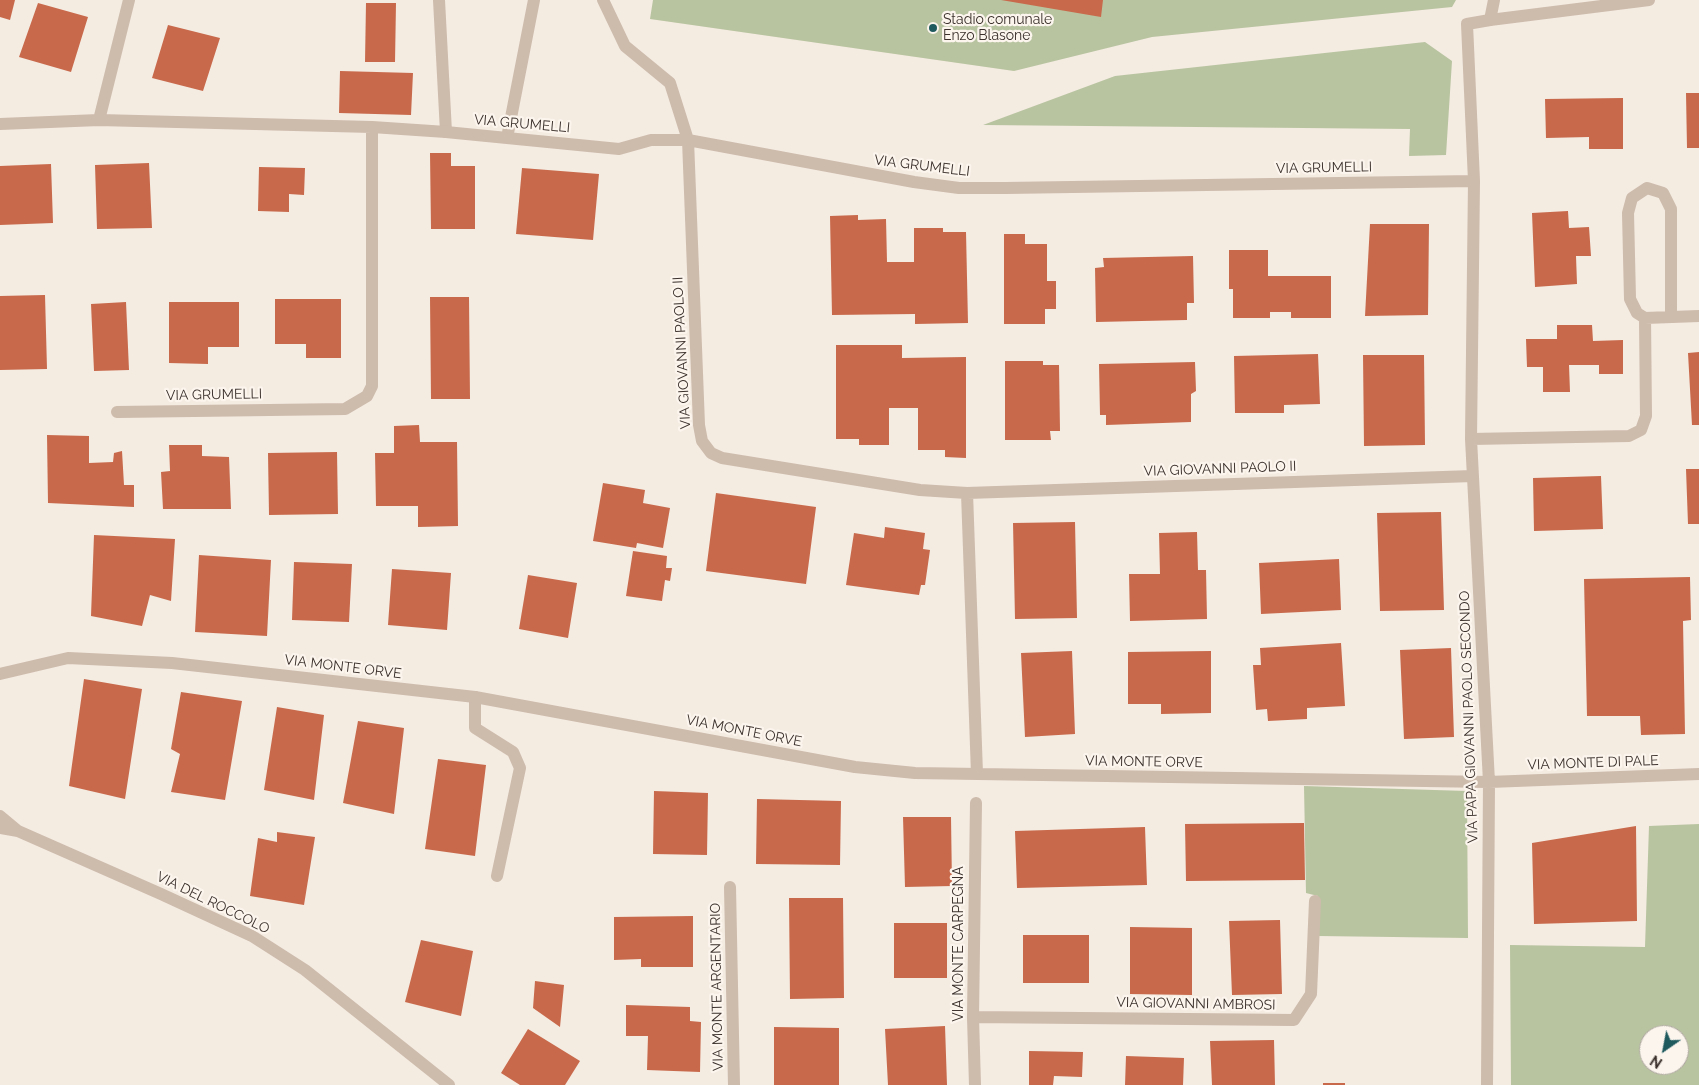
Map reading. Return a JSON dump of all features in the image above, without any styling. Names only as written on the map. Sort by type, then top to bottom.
[{"type":"street","points":[[99,120],[129,0]]},
{"type":"street","points":[[439,0],[446,132]]},
{"type":"street","points":[[507,138],[534,0]]},
{"type":"street","name":"VIA GIOVANNI PAOLO II","points":[[603,0],[626,46],[670,83],[688,140],[699,425],[702,441],[712,452],[722,458],[920,490],[967,493],[1473,476]]},
{"type":"street","points":[[1490,20],[1494,0]]},
{"type":"street","points":[[1646,318],[1646,416],[1641,430],[1629,436],[1471,439],[1474,181],[1467,24],[1649,0]]},
{"type":"street","name":"VIA GRUMELLI","points":[[0,124],[99,120],[372,127],[446,132],[620,149],[651,140],[688,140],[914,182],[959,188],[1474,181]]},
{"type":"street","name":"VIA GRUMELLI","points":[[117,412],[345,409],[367,396],[372,386],[372,127]]},
{"type":"street","points":[[1672,317],[1671,209],[1663,193],[1647,188],[1632,198],[1628,213],[1630,299],[1637,313],[1646,318],[1699,316]]},
{"type":"street","name":"VIA PAPA GIOVANNI PAOLO SECONDO","points":[[1471,439],[1489,782],[1487,1085]]},
{"type":"street","points":[[967,493],[977,774]]},
{"type":"street","name":"VIA MONTE ORVE","points":[[0,674],[68,658],[172,663],[475,697],[854,767],[915,773],[1489,782]]},
{"type":"street","points":[[475,697],[475,728],[513,752],[520,768],[497,876]]},
{"type":"street","name":"VIA MONTE DI PALE","points":[[1489,782],[1699,774]]},
{"type":"street","name":"VIA MONTE CARPEGNA","points":[[975,1085],[973,1016],[976,803]]},
{"type":"street","name":"VIA DEL ROCCOLO","points":[[0,816],[18,831]]},
{"type":"street","name":"VIA DEL ROCCOLO","points":[[0,828],[18,831],[252,936],[305,970],[449,1085]]},
{"type":"street","name":"VIA MONTE ARGENTARIO","points":[[730,888],[734,1085]]},
{"type":"street","name":"VIA GIOVANNI AMBROSI","points":[[973,1016],[1294,1020],[1311,994],[1315,901]]},
{"type":"green space","name":"Stadio comunale Enzo Blasone","points":[[653,0],[1456,0],[1452,7],[1152,37],[1014,71],[650,19]]},
{"type":"green space","points":[[1425,42],[1452,61],[1446,155],[1409,156],[1410,129],[983,125],[1115,76]]},
{"type":"green space","points":[[1304,786],[1467,791],[1468,938],[1318,936],[1318,896],[1306,893]]},
{"type":"green space","points":[[1699,824],[1699,1085],[1511,1085],[1510,945],[1645,947],[1649,826]]},
{"type":"building","points":[[0,0],[15,0],[10,20],[0,17]]},
{"type":"building","points":[[1001,0],[1103,0],[1101,17]]},
{"type":"building","points":[[38,3],[88,17],[71,72],[19,57]]},
{"type":"building","points":[[366,3],[396,3],[395,62],[365,62]]},
{"type":"building","points":[[168,25],[220,38],[203,91],[152,78]]},
{"type":"building","points":[[340,71],[413,73],[411,115],[339,113]]},
{"type":"building","points":[[1686,93],[1699,93],[1699,148],[1687,148]]},
{"type":"building","points":[[1623,98],[1623,149],[1589,149],[1589,137],[1546,138],[1545,99]]},
{"type":"building","points":[[430,153],[451,153],[451,166],[475,166],[475,229],[431,229]]},
{"type":"building","points":[[149,163],[152,228],[97,229],[95,165]]},
{"type":"building","points":[[51,164],[53,223],[0,225],[0,166]]},
{"type":"building","points":[[259,167],[305,168],[304,195],[289,194],[289,212],[258,211]]},
{"type":"building","points":[[522,168],[599,174],[593,240],[516,234]]},
{"type":"building","points":[[1568,211],[1569,228],[1589,227],[1591,256],[1576,256],[1577,284],[1535,287],[1532,213]]},
{"type":"building","points":[[858,215],[858,220],[886,219],[887,262],[914,262],[914,228],[943,228],[943,232],[966,232],[968,323],[915,324],[915,314],[832,315],[830,216]]},
{"type":"building","points":[[1370,224],[1429,224],[1428,315],[1365,316]]},
{"type":"building","points":[[1004,234],[1025,234],[1025,244],[1047,244],[1047,281],[1056,281],[1056,309],[1045,309],[1045,324],[1004,324]]},
{"type":"building","points":[[1229,250],[1268,250],[1268,276],[1331,276],[1331,318],[1291,318],[1291,312],[1270,312],[1270,318],[1233,318],[1233,289],[1229,289]]},
{"type":"building","points":[[1193,256],[1194,303],[1187,303],[1187,320],[1096,322],[1095,268],[1104,267],[1103,258]]},
{"type":"building","points":[[45,295],[47,369],[0,370],[0,296]]},
{"type":"building","points":[[430,297],[469,297],[470,399],[431,399]]},
{"type":"building","points":[[275,299],[341,299],[341,358],[306,358],[306,344],[275,344]]},
{"type":"building","points":[[126,302],[129,370],[94,371],[91,304]]},
{"type":"building","points":[[169,302],[239,302],[239,347],[208,347],[208,364],[169,363]]},
{"type":"building","points":[[1557,325],[1592,325],[1593,341],[1623,340],[1623,374],[1599,374],[1599,365],[1569,365],[1570,392],[1543,392],[1543,367],[1527,367],[1526,339],[1557,339]]},
{"type":"building","points":[[836,345],[902,345],[902,358],[966,357],[966,458],[945,457],[945,450],[918,450],[918,408],[889,408],[889,445],[859,445],[859,439],[836,439]]},
{"type":"building","points":[[1699,352],[1699,425],[1692,425],[1688,353]]},
{"type":"building","points":[[1318,354],[1320,404],[1284,405],[1284,413],[1235,413],[1234,356]]},
{"type":"building","points":[[1363,355],[1424,355],[1425,445],[1364,446]]},
{"type":"building","points":[[1005,361],[1043,361],[1043,365],[1059,365],[1060,431],[1050,431],[1051,440],[1005,440]]},
{"type":"building","points":[[1195,362],[1196,391],[1191,394],[1191,422],[1106,425],[1106,415],[1100,415],[1099,364]]},
{"type":"building","points":[[419,425],[420,442],[457,442],[458,526],[418,527],[418,506],[376,506],[375,453],[394,453],[394,426]]},
{"type":"building","points":[[47,435],[89,436],[89,463],[113,462],[114,453],[122,451],[124,485],[134,485],[134,507],[48,503]]},
{"type":"building","points":[[169,445],[202,445],[202,456],[229,457],[231,509],[163,509],[161,472],[170,471]]},
{"type":"building","points":[[337,452],[338,514],[269,515],[268,453]]},
{"type":"building","points":[[1686,469],[1699,469],[1699,524],[1688,524]]},
{"type":"building","points":[[1601,476],[1603,529],[1534,531],[1533,478]]},
{"type":"building","points":[[603,483],[645,490],[643,503],[670,508],[663,548],[637,543],[636,548],[593,541]]},
{"type":"building","points":[[716,493],[816,507],[806,584],[706,571]]},
{"type":"building","points":[[1441,512],[1444,610],[1380,611],[1377,513]]},
{"type":"building","points":[[1075,522],[1077,618],[1015,619],[1013,523]]},
{"type":"building","points":[[885,527],[925,533],[923,549],[930,550],[925,585],[921,585],[919,595],[846,585],[854,533],[884,538]]},
{"type":"building","points":[[1197,532],[1198,570],[1206,570],[1207,619],[1130,621],[1129,574],[1160,574],[1159,533]]},
{"type":"building","points":[[94,535],[175,539],[171,601],[150,595],[142,626],[91,616]]},
{"type":"building","points":[[633,551],[667,556],[666,568],[672,568],[670,581],[665,580],[662,601],[626,596]]},
{"type":"building","points":[[199,555],[271,560],[267,636],[195,632]]},
{"type":"building","points":[[1339,559],[1341,610],[1261,614],[1259,563]]},
{"type":"building","points":[[294,562],[352,564],[349,622],[292,620]]},
{"type":"building","points":[[392,569],[451,573],[447,630],[388,625]]},
{"type":"building","points":[[528,575],[577,583],[568,638],[519,629]]},
{"type":"building","points":[[1690,577],[1691,620],[1683,621],[1685,734],[1641,735],[1640,716],[1587,716],[1584,579]]},
{"type":"building","points":[[1341,643],[1345,706],[1307,708],[1307,719],[1268,721],[1267,709],[1256,710],[1253,665],[1261,665],[1260,648]]},
{"type":"building","points":[[1451,648],[1454,737],[1404,739],[1400,650]]},
{"type":"building","points":[[1072,651],[1075,734],[1025,737],[1021,653]]},
{"type":"building","points":[[1211,651],[1211,713],[1161,714],[1161,704],[1128,704],[1128,652]]},
{"type":"building","points":[[84,679],[142,689],[125,799],[69,786]]},
{"type":"building","points":[[181,692],[242,701],[225,800],[171,792],[180,754],[171,749]]},
{"type":"building","points":[[277,707],[324,715],[314,800],[264,790]]},
{"type":"building","points":[[358,721],[404,728],[394,814],[343,803]]},
{"type":"building","points":[[438,759],[486,765],[475,856],[425,849]]},
{"type":"building","points":[[654,791],[708,793],[707,855],[653,854]]},
{"type":"building","points":[[757,799],[841,801],[840,865],[756,864]]},
{"type":"building","points":[[903,817],[951,817],[952,886],[905,887]]},
{"type":"building","points":[[1304,823],[1305,880],[1186,881],[1185,824]]},
{"type":"building","points":[[1636,826],[1637,921],[1534,924],[1532,843]]},
{"type":"building","points":[[1145,827],[1147,885],[1017,888],[1015,831]]},
{"type":"building","points":[[277,832],[315,837],[304,905],[250,896],[258,838],[277,842]]},
{"type":"building","points":[[789,898],[843,898],[844,998],[790,999]]},
{"type":"building","points":[[693,916],[693,967],[641,967],[641,959],[614,960],[614,917]]},
{"type":"building","points":[[1280,920],[1282,994],[1232,995],[1229,921]]},
{"type":"building","points":[[894,923],[947,923],[947,978],[894,978]]},
{"type":"building","points":[[1130,927],[1192,928],[1192,995],[1130,994]]},
{"type":"building","points":[[1023,935],[1089,935],[1089,983],[1023,983]]},
{"type":"building","points":[[421,940],[473,951],[461,1016],[405,1002]]},
{"type":"building","points":[[535,981],[564,985],[560,1027],[533,1008]]},
{"type":"building","points":[[626,1005],[690,1007],[690,1021],[701,1022],[700,1072],[647,1070],[648,1036],[626,1036]]},
{"type":"building","points":[[945,1026],[947,1085],[888,1085],[885,1029]]},
{"type":"building","points":[[774,1027],[839,1028],[839,1085],[774,1085]]},
{"type":"building","points":[[528,1029],[580,1061],[565,1085],[520,1085],[501,1073]]},
{"type":"building","points":[[1274,1040],[1275,1085],[1212,1085],[1210,1041]]},
{"type":"building","points":[[1029,1051],[1083,1052],[1082,1077],[1054,1076],[1053,1085],[1029,1085]]},
{"type":"building","points":[[1126,1056],[1184,1058],[1183,1085],[1125,1085]]},
{"type":"building","points":[[1323,1083],[1345,1083],[1345,1085],[1323,1085]]},
{"type":"place","name":"Stadio comunale Enzo Blasone","points":[[933,28]]}]
